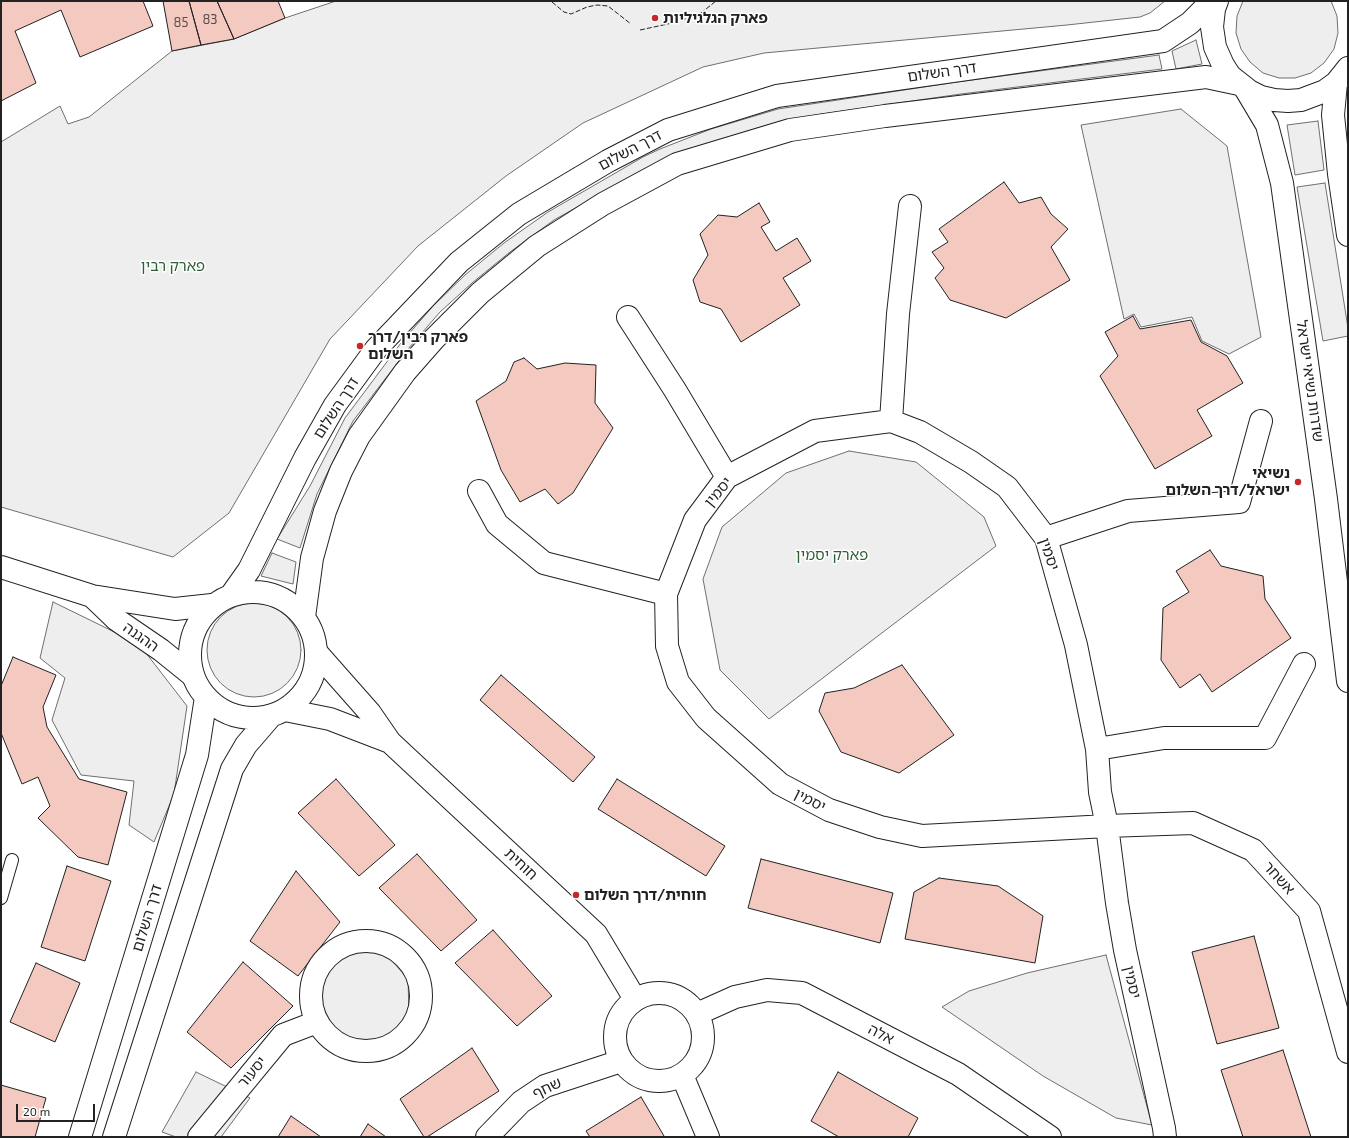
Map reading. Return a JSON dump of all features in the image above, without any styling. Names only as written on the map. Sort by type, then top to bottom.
[{"type":"street","name":"דרך השלום","points":[[232,594],[249,570],[305,458],[335,405],[376,349],[459,262],[519,214],[608,161],[668,130],[777,96],[1163,41],[1190,23],[1212,1]]},
{"type":"street","points":[[1217,1],[1214,9],[1212,27],[1215,47],[1222,65],[1230,76],[1242,86],[1262,97],[1288,102],[1301,100],[1325,91],[1342,75]]},
{"type":"street","points":[[1342,75],[1334,115],[1339,174],[1348,235]]},
{"type":"street","points":[[304,617],[312,558],[325,511],[341,471],[359,436],[405,372],[480,293],[537,246],[603,204],[678,164],[790,130],[885,116],[1206,77],[1242,86]]},
{"type":"street","name":"שדרות נשיאי ישראל","points":[[1242,86],[1267,125],[1282,183],[1326,499],[1348,681]]},
{"type":"street","points":[[891,421],[898,314],[910,206]]},
{"type":"street","points":[[628,317],[675,390],[727,477]]},
{"type":"street","name":"יסמין","points":[[1107,826],[922,836],[880,827],[829,810],[780,784],[706,718],[678,682],[667,646],[666,594],[695,520],[727,477],[815,431],[891,421],[920,432],[971,462],[1007,487],[1046,538],[1076,645],[1097,750],[1100,792],[1107,826],[1125,950],[1165,1137]]},
{"type":"street","points":[[1046,538],[1128,511],[1239,502],[1261,422]]},
{"type":"street","points":[[479,491],[496,524],[544,563],[666,594]]},
{"type":"street","name":"ההגנה","points":[[1,567],[92,596],[175,609],[212,605]]},
{"type":"street","points":[[114,1137],[232,769],[246,745],[278,713],[299,699],[309,686],[315,670],[316,652],[313,634],[304,617],[290,603],[272,594],[252,591],[232,594],[212,605],[194,630],[190,645],[189,660],[192,675],[198,687],[219,709],[236,716],[253,719],[278,713]]},
{"type":"street","name":"ההגנה","points":[[92,596],[117,620],[161,650],[192,675]]},
{"type":"street","name":"חוחית","points":[[316,652],[370,713],[390,742],[596,934],[635,999]]},
{"type":"street","points":[[1097,750],[1164,738],[1265,738],[1304,664]]},
{"type":"street","name":"דרך השלום","points":[[80,1137],[197,755],[206,697]]},
{"type":"street","name":"חוחית","points":[[278,713],[330,719],[390,742]]},
{"type":"street","name":"אשחר","points":[[1107,826],[1193,823],[1253,850],[1309,911],[1348,1052]]},
{"type":"street","points":[[364,940],[378,941],[398,950],[412,964],[421,985],[422,1004],[412,1028],[399,1042],[373,1052],[354,1050],[334,1042],[320,1028],[317,1022],[310,998],[313,979],[324,959],[339,947],[364,940]]},
{"type":"street","name":"אלה","points":[[697,1014],[735,997],[767,990],[802,993],[958,1074],[1050,1137]]},
{"type":"street","points":[[662,992],[676,996],[688,1003],[697,1014],[702,1027],[704,1041],[700,1054],[693,1066],[682,1075],[670,1080],[656,1082],[642,1079],[630,1072],[621,1061],[615,1048],[614,1034],[617,1020],[624,1008],[635,999],[648,994],[662,992]]},
{"type":"street","name":"יסעור","points":[[199,1137],[283,1035],[317,1022]]},
{"type":"street","name":"שחף","points":[[488,1137],[521,1102],[544,1086],[621,1061]]},
{"type":"street","points":[[682,1075],[708,1137]]},
{"type":"lane","points":[[1,898],[12,860]]},
{"type":"green space","name":"פארק רבין","points":[[336,1],[1165,1],[1150,13],[1140,17],[764,53],[703,67],[583,123],[506,176],[418,246],[330,339],[229,513],[173,557],[1,507],[1,142],[60,106],[68,124],[89,117],[172,51],[234,39],[285,18]]},
{"type":"green space","points":[[1243,1],[1331,1],[1337,16],[1338,33],[1334,49],[1324,63],[1311,73],[1295,78],[1279,78],[1263,73],[1250,62],[1241,49],[1236,33],[1237,16]]},
{"type":"green space","points":[[1196,40],[1202,64],[1176,69],[1172,51]]},
{"type":"green space","points":[[1159,55],[1162,69],[961,94],[781,121],[715,141],[649,167],[554,220],[510,252],[440,312],[408,349],[353,421],[317,494],[300,548],[277,539],[310,486],[345,418],[401,343],[433,306],[465,275],[504,243],[548,212],[643,157],[711,129],[778,109],[957,82]]},
{"type":"green space","points":[[1181,109],[1227,146],[1261,337],[1229,354],[1202,341],[1192,317],[1141,327],[1134,314],[1124,319],[1081,125]]},
{"type":"green space","points":[[1318,121],[1324,170],[1295,175],[1287,125]]},
{"type":"green space","points":[[1325,183],[1348,336],[1323,341],[1297,187]]},
{"type":"green space","name":"פארק יסמין","points":[[849,451],[916,462],[984,517],[996,546],[769,719],[720,670],[703,579],[722,527],[786,473]]},
{"type":"green space","points":[[272,553],[296,562],[293,584],[261,576]]},
{"type":"green space","points":[[53,602],[139,644],[187,706],[174,794],[154,842],[129,825],[134,781],[81,775],[52,720],[65,678],[40,658]]},
{"type":"green space","points":[[254,603],[272,607],[287,617],[297,632],[301,650],[297,668],[287,683],[272,693],[254,697],[236,693],[221,683],[211,668],[207,650],[211,632],[221,617],[236,607]]},
{"type":"green space","points":[[366,946],[385,953],[408,979],[409,1015],[383,1042],[351,1041],[332,1025],[320,1001],[323,973],[337,958]]},
{"type":"green space","points":[[1106,955],[1152,1125],[1116,1118],[1043,1076],[942,1007],[969,991],[1027,973]]},
{"type":"green space","points":[[196,1072],[250,1098],[221,1137],[176,1137],[162,1132]]},
{"type":"building","points":[[1,1],[143,1],[153,26],[80,57],[61,10],[15,31],[36,83],[1,101]]},
{"type":"building","points":[[163,1],[189,1],[201,45],[172,51]]},
{"type":"building","points":[[189,1],[217,1],[234,39],[201,45]]},
{"type":"building","points":[[217,1],[278,1],[285,18],[234,39]]},
{"type":"building","points":[[1004,182],[1019,203],[1041,197],[1051,214],[1068,229],[1051,247],[1070,280],[1006,318],[950,300],[935,278],[944,268],[932,252],[948,242],[939,229]]},
{"type":"building","points":[[759,203],[770,222],[761,227],[776,251],[797,238],[811,261],[783,278],[800,305],[741,342],[721,309],[700,302],[693,280],[708,255],[700,234],[718,215],[737,217]]},
{"type":"building","points":[[1133,316],[1140,329],[1191,320],[1201,342],[1227,356],[1243,383],[1197,410],[1212,436],[1155,469],[1100,376],[1118,356],[1105,332]]},
{"type":"building","points":[[524,358],[537,369],[565,363],[596,365],[595,403],[613,428],[573,493],[558,504],[545,489],[520,502],[501,470],[476,401],[506,381],[514,362]]},
{"type":"building","points":[[1210,550],[1221,566],[1263,576],[1265,599],[1291,638],[1212,692],[1200,674],[1180,688],[1161,660],[1163,608],[1189,592],[1176,571]]},
{"type":"building","points":[[13,657],[56,675],[43,707],[47,727],[79,779],[127,792],[108,865],[78,857],[38,818],[50,806],[38,777],[22,784],[1,733],[1,686]]},
{"type":"building","points":[[902,665],[954,735],[899,773],[841,752],[819,711],[825,693],[854,688]]},
{"type":"building","points":[[501,675],[595,757],[573,782],[480,700]]},
{"type":"building","points":[[336,779],[395,845],[359,876],[298,813]]},
{"type":"building","points":[[617,779],[725,846],[706,876],[598,809]]},
{"type":"building","points":[[417,854],[477,920],[441,951],[379,888]]},
{"type":"building","points":[[761,859],[893,893],[880,943],[748,908]]},
{"type":"building","points":[[67,866],[111,881],[85,961],[41,947]]},
{"type":"building","points":[[296,871],[340,922],[298,976],[250,941]]},
{"type":"building","points":[[939,878],[998,886],[1043,916],[1035,963],[905,939],[914,892]]},
{"type":"building","points":[[493,930],[552,996],[517,1026],[455,963]]},
{"type":"building","points":[[1254,936],[1279,1028],[1217,1044],[1192,952]]},
{"type":"building","points":[[243,962],[293,1006],[231,1068],[187,1032]]},
{"type":"building","points":[[36,963],[80,983],[55,1042],[10,1022]]},
{"type":"building","points":[[472,1048],[499,1091],[427,1137],[424,1137],[400,1099]]},
{"type":"building","points":[[1283,1050],[1311,1137],[1243,1137],[1221,1070]]},
{"type":"building","points":[[838,1072],[918,1118],[908,1137],[839,1137],[811,1121]]},
{"type":"building","points":[[1,1085],[46,1098],[35,1137],[1,1137]]},
{"type":"building","points":[[641,1097],[664,1136],[590,1137],[586,1131]]},
{"type":"building","points":[[291,1116],[321,1137],[278,1137]]},
{"type":"building","points":[[368,1124],[386,1137],[360,1137]]},
{"type":"fence","points":[[640,30],[677,22],[701,13],[716,1]]},
{"type":"fence","points":[[552,2],[564,12],[571,14],[587,7],[597,5],[608,6],[631,24]]},
{"type":"place","name":"פארק הגלגיליות","points":[[655,18]]},
{"type":"place","name":"פארק רבין/דרך השלום","points":[[360,346]]},
{"type":"place","name":"נשיאי ישראל/דרך השלום","points":[[1298,482]]},
{"type":"place","name":"חוחית/דרך השלום","points":[[576,895]]}]
